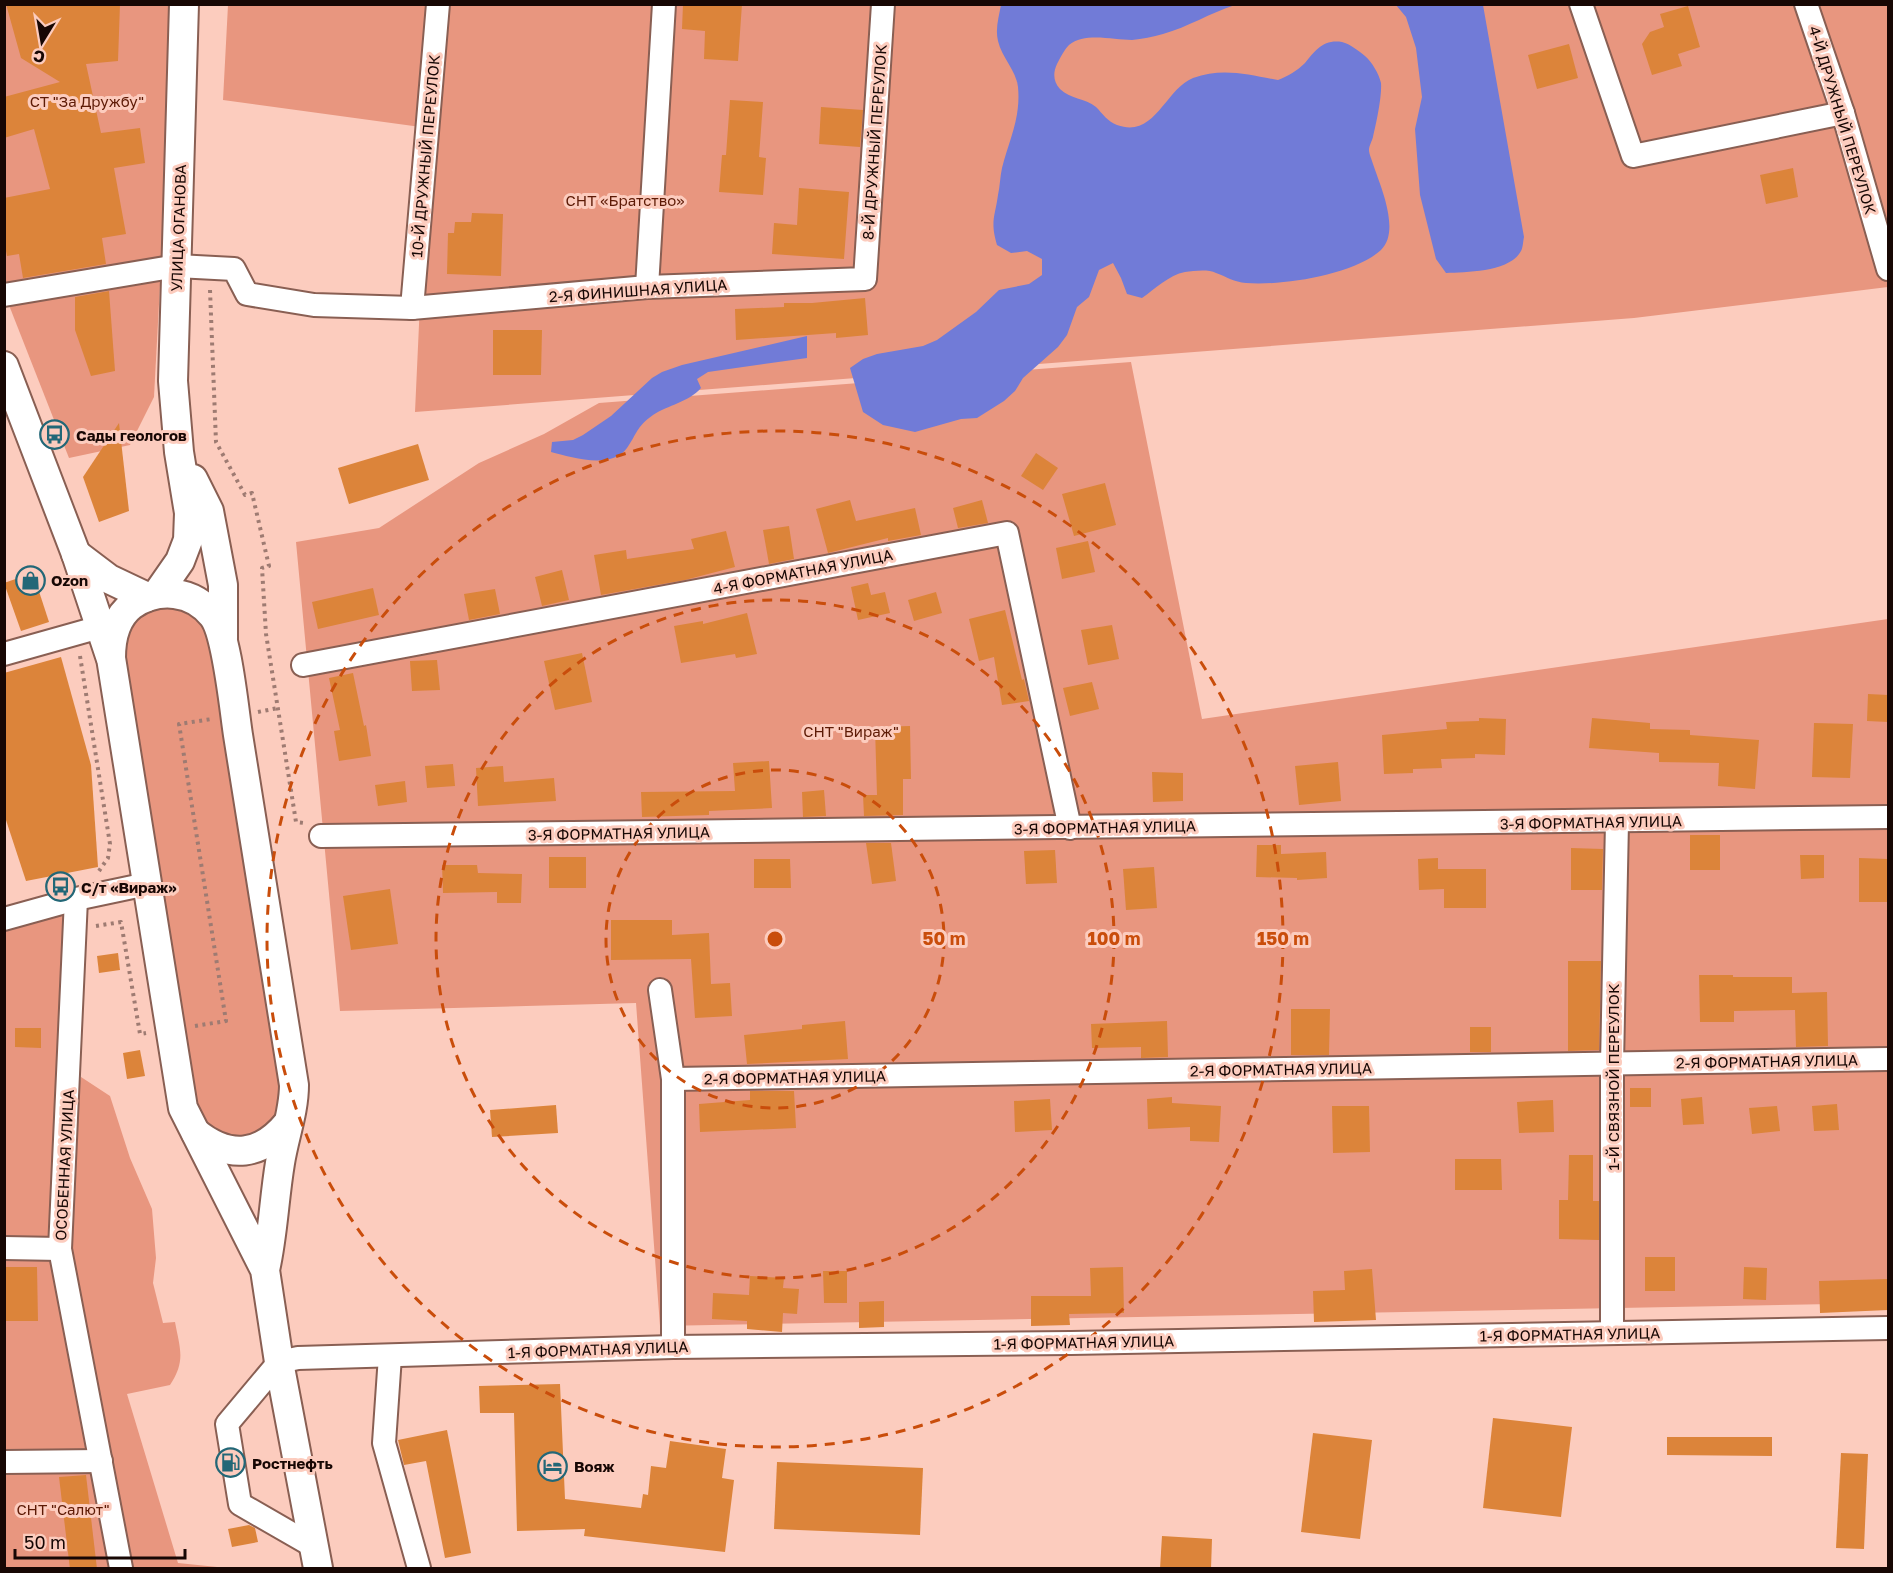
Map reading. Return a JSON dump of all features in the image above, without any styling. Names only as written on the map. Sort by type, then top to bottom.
[{"type":"main road","name":"УЛИЦА ОГАНОВА","points":[[111,658],[111,641],[115,627],[130,606],[152,595],[180,561],[188,540],[189,513],[179,452],[173,381],[184,4]]},
{"type":"main road","points":[[4,366],[13,412],[76,554],[111,658],[183,1108],[266,1270]]},
{"type":"main road","name":"УЛИЦА ОГАНОВА","points":[[179,452],[209,511],[224,585],[223,640]]},
{"type":"main road","points":[[76,554],[109,579],[152,595],[180,595],[200,603],[214,616],[223,640],[294,1085],[294,1105],[280,1165],[272,1239],[266,1270],[279,1362],[315,1557]]},
{"type":"main road","points":[[196,1133],[220,1148],[237,1151],[262,1146],[276,1137],[288,1123]]},
{"type":"street","name":"10-Й ДРУЖНЫЙ ПЕРЕУЛОК","points":[[412,308],[438,4]]},
{"type":"street","points":[[647,287],[664,4]]},
{"type":"street","name":"8-Й ДРУЖНЫЙ ПЕРЕУЛОК","points":[[865,279],[883,4]]},
{"type":"street","points":[[1581,4],[1633,156],[1843,113]]},
{"type":"street","name":"4-Й ДРУЖНЫЙ ПЕРЕУЛОК","points":[[1806,4],[1843,113],[1888,269]]},
{"type":"street","points":[[4,296],[177,266]]},
{"type":"street","name":"2-Я ФИНИШНАЯ УЛИЦА","points":[[177,266],[234,269],[247,294],[314,305],[412,308],[647,287],[865,279]]},
{"type":"street","name":"4-Я ФОРМАТНАЯ УЛИЦА","points":[[303,665],[1007,533],[1070,828]]},
{"type":"street","points":[[4,654],[100,627]]},
{"type":"street","name":"3-Я ФОРМАТНАЯ УЛИЦА","points":[[314,830],[1070,828],[1888,817]]},
{"type":"street","name":"1-Й СВЯЗНОЙ ПЕРЕУЛОК","points":[[1612,1333],[1612,1064],[1617,822]]},
{"type":"street","points":[[4,918],[76,899],[147,884]]},
{"type":"street","name":"ОСОБЕННАЯ УЛИЦА","points":[[76,899],[60,1249],[121,1569]]},
{"type":"street","points":[[660,990],[673,1079],[673,1347]]},
{"type":"street","name":"2-Я ФОРМАТНАЯ УЛИЦА","points":[[673,1079],[1888,1059]]},
{"type":"street","points":[[4,1248],[60,1249]]},
{"type":"street","name":"1-Я ФОРМАТНАЯ УЛИЦА","points":[[279,1362],[298,1358],[673,1347],[1071,1343],[1888,1328]]},
{"type":"street","points":[[390,1356],[384,1443],[419,1569]]},
{"type":"street","points":[[279,1362],[227,1424],[240,1504],[315,1557]]},
{"type":"street","points":[[4,1462],[101,1461]]},
{"type":"path","points":[[210,286],[216,442],[245,495],[252,493],[269,566],[262,568],[266,634],[296,822],[314,830]]},
{"type":"green space","name":"СТ \"За Дружбу\"","points":[[5,5],[175,5],[154,397],[130,445],[69,458],[5,295]]},
{"type":"green space","name":"СНТ «Братство»","points":[[228,5],[1888,5],[1888,287],[1634,318],[415,412],[428,128],[223,100]]},
{"type":"green space","name":"СНТ \"Вираж\"","points":[[1131,362],[1202,719],[1888,619],[1888,1303],[660,1326],[636,1003],[340,1011],[296,542],[379,528],[479,463],[544,434],[599,403]]},
{"type":"green space","points":[[166,608],[180,610],[192,616],[208,637],[281,1089],[275,1116],[266,1127],[244,1136],[233,1136],[221,1132],[203,1116],[197,1104],[125,654],[129,635],[136,622],[148,613]]},
{"type":"green space","name":"СНТ \"Салют\"","points":[[81,908],[72,1121],[81,1077],[110,1096],[130,1158],[152,1209],[156,1258],[153,1283],[163,1323],[175,1322],[180,1347],[180,1362],[170,1385],[127,1394],[178,1563],[227,1568],[5,1568],[4,927]]},
{"type":"water","points":[[1001,5],[1235,5],[1181,28],[1155,36],[1132,40],[1083,39],[1067,47],[1055,70],[1054,77],[1058,86],[1068,95],[1092,104],[1114,124],[1130,127],[1141,125],[1150,119],[1183,84],[1193,78],[1225,72],[1278,80],[1299,68],[1325,44],[1342,42],[1351,46],[1370,61],[1381,83],[1381,96],[1369,150],[1387,208],[1389,231],[1387,242],[1369,259],[1316,277],[1278,283],[1246,283],[1209,271],[1185,272],[1168,279],[1142,298],[1127,294],[1113,263],[1099,270],[1089,297],[1077,307],[1067,335],[1058,347],[1023,378],[1015,391],[1004,401],[977,418],[961,419],[915,432],[883,425],[863,412],[850,368],[863,359],[877,354],[923,346],[937,340],[976,312],[999,290],[1029,284],[1042,275],[1042,259],[1027,251],[1011,253],[997,245],[994,230],[1001,171],[1018,109],[1017,81],[997,36]]},
{"type":"water","points":[[1396,5],[1483,5],[1524,237],[1521,251],[1508,263],[1487,270],[1446,273],[1436,259],[1420,195],[1415,129],[1422,97],[1416,48],[1406,17]]},
{"type":"water","points":[[807,336],[807,358],[708,372],[697,379],[701,388],[696,393],[653,415],[643,423],[620,455],[611,459],[590,460],[551,452],[552,442],[573,440],[583,435],[611,416],[652,378],[662,372],[682,365]]},
{"type":"building","points":[[6,4],[120,4],[118,61],[86,64],[101,133],[140,128],[145,163],[114,168],[126,234],[102,238],[106,264],[23,278],[19,254],[7,256],[4,241],[4,198],[50,189],[34,129],[4,138],[4,97],[60,82],[21,58]]},
{"type":"building","points":[[683,4],[742,4],[738,61],[704,59],[705,31],[682,29]]},
{"type":"building","points":[[1688,6],[1700,47],[1678,54],[1682,66],[1652,75],[1642,44],[1650,32],[1664,27],[1660,14]]},
{"type":"building","points":[[1569,44],[1578,78],[1537,89],[1528,55]]},
{"type":"building","points":[[730,100],[763,102],[759,157],[766,158],[763,195],[719,192],[722,155],[726,155]]},
{"type":"building","points":[[821,107],[863,110],[860,147],[819,144]]},
{"type":"building","points":[[1793,168],[1798,197],[1766,204],[1760,175]]},
{"type":"building","points":[[799,188],[849,192],[844,259],[772,254],[774,223],[797,225]]},
{"type":"building","points":[[472,213],[503,214],[501,276],[447,274],[448,233],[454,233],[455,222],[471,222]]},
{"type":"building","points":[[109,291],[115,371],[91,376],[75,330],[75,297]]},
{"type":"building","points":[[865,298],[868,335],[836,338],[836,333],[736,340],[735,309],[784,307],[784,303]]},
{"type":"building","points":[[493,330],[542,330],[541,375],[493,375]]},
{"type":"building","points":[[119,423],[129,511],[99,522],[83,477]]},
{"type":"building","points":[[418,444],[429,480],[349,504],[338,468]]},
{"type":"building","points":[[1036,453],[1058,468],[1043,490],[1021,476]]},
{"type":"building","points":[[1105,483],[1116,525],[1074,536],[1062,494]]},
{"type":"building","points":[[850,500],[856,521],[915,508],[921,535],[888,541],[888,538],[828,553],[816,509]]},
{"type":"building","points":[[982,500],[988,523],[958,528],[953,508]]},
{"type":"building","points":[[789,526],[794,559],[769,564],[763,530]]},
{"type":"building","points":[[726,531],[735,567],[685,580],[601,595],[594,555],[626,550],[627,559],[694,549],[691,539]]},
{"type":"building","points":[[1088,541],[1095,572],[1062,579],[1056,548]]},
{"type":"building","points":[[562,570],[569,600],[542,606],[535,577]]},
{"type":"building","points":[[33,573],[49,622],[21,631],[4,583]]},
{"type":"building","points":[[868,583],[871,595],[885,592],[890,613],[858,620],[851,587]]},
{"type":"building","points":[[373,588],[379,615],[318,629],[312,602]]},
{"type":"building","points":[[495,589],[500,614],[469,620],[464,594]]},
{"type":"building","points":[[936,592],[942,613],[914,621],[908,600]]},
{"type":"building","points":[[1005,610],[1029,701],[1002,705],[994,657],[979,661],[969,619]]},
{"type":"building","points":[[747,613],[757,654],[736,658],[735,654],[681,663],[674,626],[703,621],[703,624]]},
{"type":"building","points":[[1112,625],[1119,659],[1088,665],[1081,630]]},
{"type":"building","points":[[582,653],[592,702],[555,710],[544,661]]},
{"type":"building","points":[[61,657],[91,765],[98,867],[26,881],[4,814],[4,673]]},
{"type":"building","points":[[437,660],[440,690],[412,691],[410,661]]},
{"type":"building","points":[[353,673],[371,756],[339,761],[334,731],[340,730],[329,678]]},
{"type":"building","points":[[1092,682],[1099,709],[1070,716],[1063,688]]},
{"type":"building","points":[[1868,694],[1888,695],[1888,722],[1867,721]]},
{"type":"building","points":[[1479,718],[1506,719],[1505,755],[1475,754],[1475,758],[1441,759],[1442,768],[1413,769],[1413,773],[1384,774],[1382,735],[1447,729],[1446,722],[1479,721]]},
{"type":"building","points":[[1592,718],[1650,723],[1650,729],[1690,730],[1690,735],[1759,740],[1755,789],[1718,786],[1719,763],[1659,762],[1659,753],[1589,748]]},
{"type":"building","points":[[1814,723],[1853,724],[1850,778],[1812,777]]},
{"type":"building","points":[[910,726],[911,779],[903,779],[903,815],[864,816],[863,795],[877,795],[875,727]]},
{"type":"building","points":[[769,761],[772,808],[709,811],[709,815],[642,817],[641,792],[735,791],[733,763]]},
{"type":"building","points":[[1338,762],[1341,801],[1299,805],[1295,766]]},
{"type":"building","points":[[453,764],[455,786],[427,788],[425,766]]},
{"type":"building","points":[[503,766],[504,782],[554,778],[556,801],[478,806],[476,768]]},
{"type":"building","points":[[1152,772],[1183,773],[1183,801],[1153,802]]},
{"type":"building","points":[[405,781],[407,802],[378,806],[375,785]]},
{"type":"building","points":[[824,790],[826,816],[803,817],[802,792]]},
{"type":"building","points":[[1690,835],[1720,835],[1720,870],[1690,870]]},
{"type":"building","points":[[866,843],[891,843],[896,881],[872,884]]},
{"type":"building","points":[[1257,845],[1281,845],[1281,854],[1326,852],[1327,878],[1297,880],[1297,878],[1256,877]]},
{"type":"building","points":[[1571,848],[1603,849],[1602,890],[1571,890]]},
{"type":"building","points":[[1055,850],[1057,883],[1026,884],[1024,851]]},
{"type":"building","points":[[1800,855],[1824,855],[1824,878],[1801,879]]},
{"type":"building","points":[[549,857],[586,857],[586,888],[549,888]]},
{"type":"building","points":[[1438,858],[1438,869],[1486,869],[1486,908],[1444,908],[1444,889],[1419,890],[1418,859]]},
{"type":"building","points":[[1859,858],[1888,859],[1888,902],[1859,902]]},
{"type":"building","points":[[754,859],[790,859],[791,888],[754,888]]},
{"type":"building","points":[[442,865],[477,865],[478,873],[522,874],[521,903],[497,903],[497,892],[443,893]]},
{"type":"building","points":[[1154,867],[1157,908],[1126,910],[1123,869]]},
{"type":"building","points":[[390,889],[398,944],[351,950],[343,896]]},
{"type":"building","points":[[611,920],[672,920],[672,935],[709,933],[711,984],[730,983],[732,1016],[695,1018],[691,959],[611,960]]},
{"type":"building","points":[[118,953],[120,970],[99,973],[97,956]]},
{"type":"building","points":[[1568,961],[1601,961],[1599,1050],[1568,1051]]},
{"type":"building","points":[[1699,975],[1792,977],[1792,993],[1827,992],[1828,1046],[1796,1047],[1795,1010],[1734,1011],[1734,1022],[1700,1022]]},
{"type":"building","points":[[1291,1009],[1330,1009],[1329,1055],[1291,1055]]},
{"type":"building","points":[[845,1021],[848,1059],[747,1064],[744,1035],[802,1029],[802,1025]]},
{"type":"building","points":[[1167,1021],[1168,1057],[1141,1058],[1141,1047],[1092,1048],[1091,1024]]},
{"type":"building","points":[[1470,1027],[1491,1027],[1491,1052],[1470,1052]]},
{"type":"building","points":[[15,1028],[41,1028],[41,1048],[15,1047]]},
{"type":"building","points":[[140,1050],[145,1076],[127,1079],[123,1053]]},
{"type":"building","points":[[1630,1088],[1651,1088],[1651,1107],[1630,1107]]},
{"type":"building","points":[[750,1091],[794,1091],[796,1128],[700,1132],[699,1104],[750,1100]]},
{"type":"building","points":[[1172,1097],[1172,1103],[1221,1106],[1219,1142],[1190,1141],[1190,1127],[1148,1129],[1147,1099]]},
{"type":"building","points":[[1702,1097],[1704,1124],[1683,1125],[1681,1099]]},
{"type":"building","points":[[1050,1099],[1052,1130],[1015,1132],[1014,1101]]},
{"type":"building","points":[[1553,1100],[1554,1132],[1519,1133],[1517,1102]]},
{"type":"building","points":[[1837,1104],[1839,1130],[1814,1131],[1812,1106]]},
{"type":"building","points":[[556,1105],[558,1133],[492,1137],[490,1110]]},
{"type":"building","points":[[1332,1106],[1369,1106],[1370,1152],[1333,1153]]},
{"type":"building","points":[[1777,1106],[1780,1131],[1752,1134],[1749,1108]]},
{"type":"building","points":[[1569,1155],[1593,1155],[1593,1201],[1599,1201],[1599,1240],[1559,1239],[1559,1200],[1568,1200]]},
{"type":"building","points":[[1455,1159],[1501,1159],[1502,1190],[1455,1190]]},
{"type":"building","points":[[1645,1257],[1675,1257],[1675,1291],[1645,1291]]},
{"type":"building","points":[[4,1267],[37,1267],[38,1321],[4,1321]]},
{"type":"building","points":[[1123,1267],[1124,1313],[1069,1314],[1070,1325],[1031,1326],[1031,1296],[1091,1296],[1090,1268]]},
{"type":"building","points":[[1744,1267],[1767,1268],[1766,1300],[1743,1299]]},
{"type":"building","points":[[1372,1269],[1376,1320],[1314,1322],[1313,1291],[1345,1290],[1344,1271]]},
{"type":"building","points":[[823,1271],[847,1271],[847,1303],[824,1303]]},
{"type":"building","points":[[750,1276],[784,1278],[783,1288],[799,1289],[797,1314],[783,1313],[782,1332],[747,1329],[747,1321],[712,1319],[713,1293],[749,1295]]},
{"type":"building","points":[[1888,1279],[1888,1310],[1820,1313],[1819,1281]]},
{"type":"building","points":[[884,1301],[884,1327],[859,1328],[859,1302]]},
{"type":"building","points":[[560,1384],[565,1499],[641,1508],[643,1494],[648,1495],[651,1466],[666,1468],[670,1441],[726,1449],[722,1478],[734,1480],[725,1552],[584,1536],[585,1529],[517,1531],[514,1413],[480,1413],[479,1386]]},
{"type":"building","points":[[1493,1418],[1572,1427],[1561,1517],[1483,1508]]},
{"type":"building","points":[[447,1430],[471,1553],[445,1558],[426,1461],[404,1465],[398,1440]]},
{"type":"building","points":[[1313,1433],[1372,1440],[1360,1539],[1301,1532]]},
{"type":"building","points":[[1667,1437],[1772,1437],[1772,1456],[1667,1455]]},
{"type":"building","points":[[1841,1453],[1868,1454],[1864,1549],[1836,1548]]},
{"type":"building","points":[[777,1462],[923,1468],[920,1535],[774,1529]]},
{"type":"building","points":[[86,1475],[97,1569],[70,1569],[59,1477]]},
{"type":"building","points":[[249,1525],[255,1528],[258,1542],[232,1547],[228,1529]]},
{"type":"building","points":[[1162,1536],[1212,1539],[1211,1569],[1160,1569]]},
{"type":"place","name":"Сады геологов","points":[[55,435]]},
{"type":"place","name":"Ozon","points":[[30,580]]},
{"type":"place","name":"С/т «Вираж»","points":[[60,887]]},
{"type":"place","name":"Ростнефть","points":[[231,1463]]},
{"type":"place","name":"Вояж","points":[[553,1466]]}]
